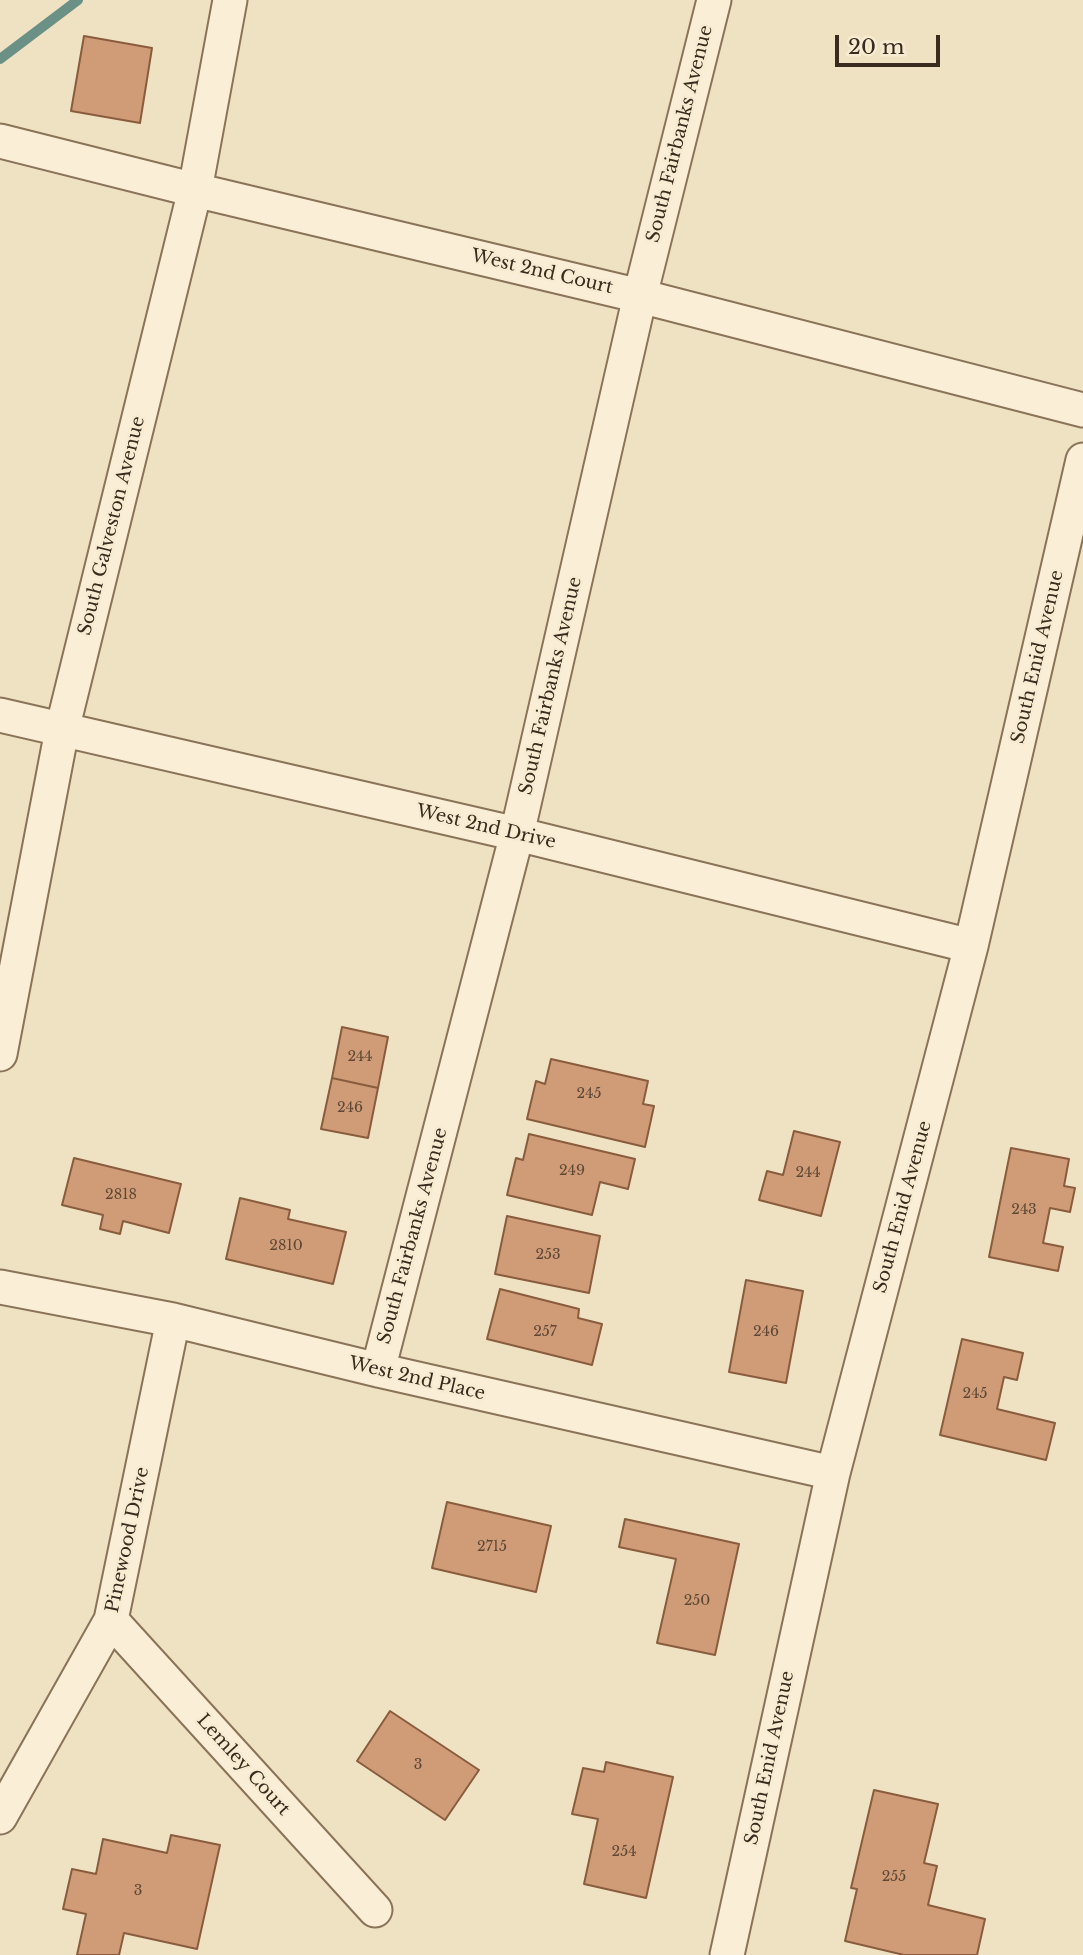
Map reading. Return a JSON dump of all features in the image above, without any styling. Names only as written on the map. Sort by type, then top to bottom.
[{"type":"street","name":"South Galveston Avenue","points":[[0,1054],[62,730],[195,190],[230,0]]},
{"type":"street","name":"South Fairbanks Avenue","points":[[378,1370],[517,834],[640,296],[714,0]]},
{"type":"street","name":"West 2nd Court","points":[[0,141],[640,296],[1083,410]]},
{"type":"street","name":"South Enid Avenue","points":[[727,1955],[833,1473],[971,946],[1083,460]]},
{"type":"street","name":"West 2nd Drive","points":[[0,715],[517,834],[971,946]]},
{"type":"street","name":"West 2nd Place","points":[[0,1287],[173,1320],[378,1370],[833,1473]]},
{"type":"street","name":"Pinewood Drive","points":[[0,1817],[111,1620],[173,1320]]},
{"type":"street","name":"Lemley Court","points":[[111,1620],[376,1910]]},
{"type":"building","points":[[84,36],[152,48],[140,123],[71,111]]},
{"type":"building","points":[[342,1027],[388,1037],[378,1088],[332,1078]]},
{"type":"building","points":[[551,1059],[648,1081],[643,1104],[654,1106],[645,1147],[527,1119],[536,1081],[545,1084]]},
{"type":"building","points":[[332,1078],[378,1088],[368,1138],[321,1129]]},
{"type":"building","points":[[794,1131],[840,1142],[821,1216],[759,1200],[767,1171],[783,1175]]},
{"type":"building","points":[[529,1134],[635,1159],[628,1189],[600,1182],[592,1215],[507,1195],[516,1158],[523,1160]]},
{"type":"building","points":[[1011,1148],[1069,1159],[1064,1186],[1075,1188],[1070,1212],[1050,1208],[1043,1243],[1063,1247],[1058,1271],[989,1257]]},
{"type":"building","points":[[74,1158],[181,1184],[169,1233],[123,1221],[120,1234],[100,1229],[103,1215],[62,1205]]},
{"type":"building","points":[[240,1198],[290,1210],[288,1219],[346,1232],[333,1284],[226,1259]]},
{"type":"building","points":[[507,1216],[600,1236],[589,1293],[495,1274]]},
{"type":"building","points":[[746,1280],[803,1291],[786,1383],[729,1372]]},
{"type":"building","points":[[500,1289],[579,1309],[578,1318],[602,1324],[592,1365],[487,1339]]},
{"type":"building","points":[[962,1339],[1023,1353],[1017,1380],[1004,1377],[997,1409],[1055,1423],[1046,1460],[940,1435]]},
{"type":"building","points":[[447,1502],[551,1526],[536,1592],[432,1568]]},
{"type":"building","points":[[625,1519],[739,1544],[715,1655],[657,1643],[676,1559],[619,1547]]},
{"type":"building","points":[[390,1711],[479,1770],[445,1820],[357,1761]]},
{"type":"building","points":[[606,1762],[673,1777],[646,1898],[584,1884],[598,1819],[572,1814],[583,1768],[604,1772]]},
{"type":"building","points":[[874,1790],[938,1804],[924,1863],[937,1866],[928,1905],[985,1919],[977,1955],[904,1955],[845,1941],[857,1889],[851,1888]]},
{"type":"building","points":[[171,1835],[220,1845],[197,1949],[124,1933],[119,1955],[77,1955],[86,1914],[63,1909],[72,1869],[96,1874],[103,1839],[167,1853]]},
{"type":"waterway","points":[[0,59],[78,0]]}]
